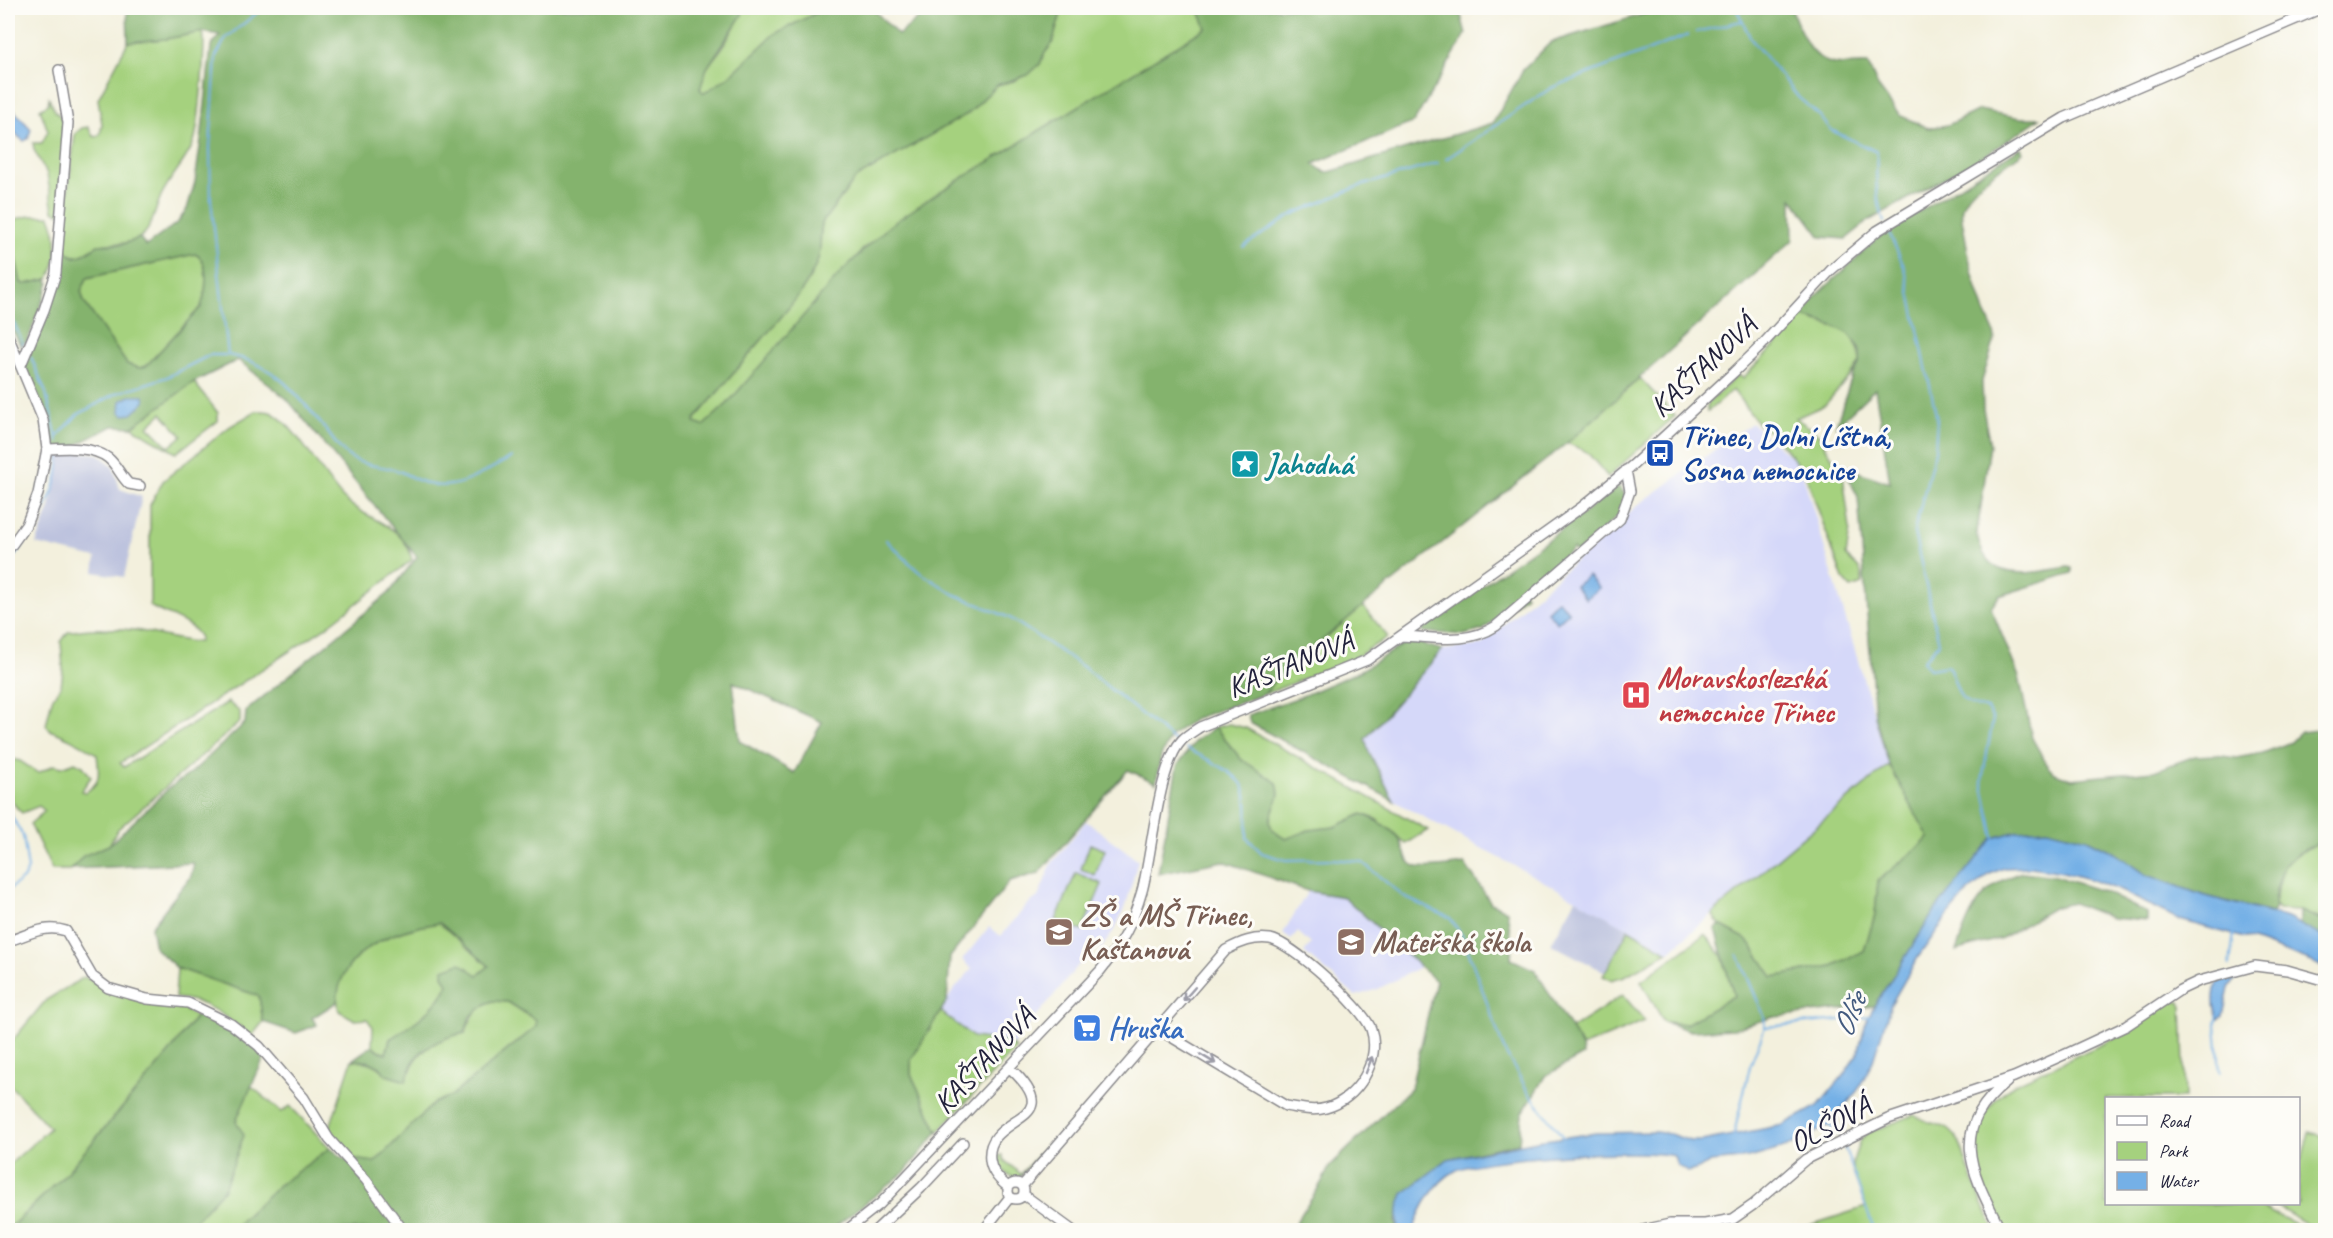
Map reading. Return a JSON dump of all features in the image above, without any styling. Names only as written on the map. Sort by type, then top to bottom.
[{"type":"street","name":"KAŠTANOVÁ","points":[[847,1230],[879,1204],[1010,1068],[1100,971],[1120,946],[1131,924],[1142,890],[1169,763],[1181,741],[1200,727],[1367,660],[1582,507],[1626,470],[1761,346],[1831,270],[1877,231],[2064,118],[2322,8]]},
{"type":"street","points":[[21,365],[44,310],[56,273],[68,123],[59,70]]},
{"type":"street","points":[[8,336],[43,420],[47,448],[38,494],[26,525],[8,550]]},
{"type":"street","points":[[47,448],[70,448],[102,454],[109,458],[129,484],[140,486]]},
{"type":"street","points":[[1401,636],[1464,639],[1482,635],[1496,626],[1620,519],[1630,491],[1626,470]]},
{"type":"street","points":[[8,942],[38,930],[54,927],[66,931],[92,976],[108,988],[147,999],[188,1003],[231,1024],[259,1046],[304,1098],[328,1139],[366,1180],[403,1230]]},
{"type":"street","points":[[1008,1187],[1006,1194],[1019,1198],[1023,1190],[1158,1029],[1227,950],[1247,939],[1271,939],[1293,950],[1355,1004],[1371,1028],[1375,1044],[1371,1066],[1360,1083],[1342,1101],[1326,1109],[1309,1110],[1286,1106],[1158,1029]]},
{"type":"street","name":"OLŠOVÁ","points":[[1643,1230],[1670,1224],[1705,1227],[1733,1219],[1753,1205],[1806,1159],[1841,1141],[1888,1119],[2014,1077],[2126,1026],[2180,990],[2211,976],[2255,966],[2270,967],[2325,981]]},
{"type":"street","points":[[1008,1187],[992,1169],[991,1146],[1001,1131],[1027,1114],[1032,1098],[1028,1085],[1010,1068]]},
{"type":"street","name":"OLŠOVÁ","points":[[2001,1230],[1978,1182],[1970,1159],[1969,1148],[1977,1117],[1998,1089],[2014,1077]]},
{"type":"street","points":[[876,1230],[921,1188],[963,1143]]},
{"type":"street","points":[[1008,1187],[1017,1184],[1072,1230]]},
{"type":"street","points":[[984,1230],[1010,1197]]},
{"type":"shaded area","name":"Moravskoslezská nemocnice Třinec","points":[[1752,423],[1800,465],[1889,765],[1668,952],[1576,899],[1394,801],[1368,752],[1365,739],[1442,650],[1481,645],[1638,505]]},
{"type":"shaded area","points":[[61,453],[98,454],[113,466],[120,489],[142,497],[124,577],[94,572],[96,558],[36,544],[50,508]]},
{"type":"shaded area","name":"ZŠ a MŠ Třinec, Kaštanová","points":[[1086,821],[1138,860],[1127,902],[1116,927],[1101,949],[1095,945],[1012,1046],[1009,1042],[973,1037],[940,1011],[972,969],[962,960],[989,927],[1001,936],[1027,905],[1038,897],[1052,863]]},
{"type":"shaded area","name":"Mateřská škola","points":[[1308,891],[1344,897],[1420,967],[1378,989],[1355,996],[1304,952],[1311,944],[1298,932],[1291,940],[1283,933]]},
{"type":"shaded area","points":[[1576,899],[1629,929],[1605,972],[1551,944]]},
{"type":"green space","points":[[127,8],[742,8],[742,15],[707,68],[700,89],[704,93],[731,75],[774,34],[826,8],[872,8],[898,35],[925,13],[923,8],[1067,8],[1061,13],[1052,44],[1040,64],[1028,75],[997,85],[969,113],[856,178],[823,221],[819,257],[803,289],[695,419],[694,423],[703,426],[727,404],[842,271],[889,226],[938,193],[1206,28],[1198,8],[1459,8],[1466,34],[1414,122],[1313,164],[1326,173],[1493,123],[1523,70],[1551,42],[1664,8],[1671,8],[1684,17],[1700,11],[1700,8],[1791,8],[1806,42],[1818,56],[1834,64],[1868,64],[1879,88],[1899,115],[1928,128],[1948,125],[1979,110],[2021,118],[2040,118],[1981,158],[1870,220],[1846,239],[1821,237],[1792,198],[1793,240],[1567,443],[1363,606],[1274,681],[1265,694],[1196,718],[1172,735],[1161,756],[1156,783],[1128,770],[1039,873],[1010,881],[950,957],[947,1001],[911,1060],[911,1074],[938,1132],[905,1172],[831,1230],[231,1230],[279,1185],[330,1148],[346,1160],[375,1162],[434,1103],[451,1096],[536,1027],[536,1020],[508,1002],[493,1001],[470,1017],[465,1033],[437,1042],[419,1054],[406,1081],[386,1075],[380,1067],[368,1061],[352,1060],[372,1046],[386,1054],[390,1039],[424,1015],[444,992],[448,984],[443,975],[444,969],[460,963],[478,975],[489,966],[440,923],[405,931],[372,945],[348,969],[340,984],[337,1002],[312,1018],[317,1025],[296,1033],[263,1022],[259,996],[177,968],[155,948],[151,927],[191,876],[194,863],[72,869],[83,856],[109,845],[169,788],[191,773],[245,723],[246,711],[389,593],[417,557],[287,399],[238,360],[194,382],[132,427],[113,426],[61,453],[49,445],[44,414],[24,365],[60,278],[63,248],[76,257],[98,245],[123,244],[140,238],[146,246],[178,222],[187,209],[195,182],[211,46],[220,35],[203,32],[166,39],[128,42]],"holes":[[[195,254],[203,264],[206,278],[201,307],[146,366],[139,368],[127,364],[84,302],[81,291],[87,278]],[[733,682],[822,722],[794,773],[740,741]]]},
{"type":"green space","points":[[742,8],[826,8],[774,34],[731,75],[708,92],[701,92],[700,85],[704,73],[729,37],[743,11]]},
{"type":"green space","points":[[1067,8],[1198,8],[1206,28],[938,193],[865,247],[727,404],[703,426],[694,423],[803,289],[819,257],[823,221],[856,178],[969,113],[997,85],[1014,81],[1040,64],[1052,44],[1061,13]]},
{"type":"green space","points":[[203,32],[202,86],[194,141],[165,189],[148,229],[139,238],[127,243],[103,244],[83,255],[69,254],[62,242],[75,134],[82,128],[88,127],[93,136],[100,135],[102,124],[98,99],[128,42],[166,39]]},
{"type":"green space","points":[[49,98],[55,111],[63,119],[66,148],[61,214],[53,211],[47,174],[34,150],[33,143],[42,143],[48,131],[40,109],[48,104]]},
{"type":"green space","points":[[2021,147],[2023,152],[1979,184],[1966,199],[1961,214],[1972,272],[1995,339],[1982,381],[1983,409],[1990,445],[1977,532],[1981,549],[1989,561],[2010,572],[2024,573],[2072,568],[2072,573],[1999,596],[1991,608],[2019,677],[2032,738],[2049,768],[2071,779],[2154,771],[2195,756],[2215,755],[2236,758],[2263,753],[2291,742],[2301,732],[2325,729],[2325,839],[2299,853],[2284,865],[2272,913],[2202,895],[2147,875],[2113,852],[2087,839],[2047,829],[2018,831],[1993,838],[1936,909],[1874,1006],[1774,1017],[1733,1029],[1691,1031],[1664,1022],[1686,1024],[1734,996],[1715,929],[1720,925],[1748,940],[1773,977],[1832,966],[1864,951],[1875,915],[1878,881],[1929,838],[1889,765],[1875,716],[1858,497],[1841,463],[1890,483],[1875,389],[1836,426],[1852,377],[1860,361],[1860,351],[1850,335],[1832,325],[1795,316],[1879,237]]},
{"type":"green space","points":[[50,216],[57,248],[52,272],[48,279],[26,284],[21,283],[9,226],[16,219]]},
{"type":"green space","points":[[8,225],[21,283],[48,279],[49,283],[28,340],[21,346],[8,322]]},
{"type":"green space","points":[[195,254],[203,264],[206,278],[201,307],[146,366],[140,368],[126,364],[84,302],[81,291],[87,278]]},
{"type":"green space","points":[[1803,317],[1842,329],[1853,337],[1859,351],[1860,362],[1855,370],[1825,405],[1796,418],[1818,434],[1843,475],[1850,529],[1846,556],[1858,568],[1862,578],[1862,584],[1851,588],[1843,579],[1805,473],[1772,433],[1759,425],[1733,390],[1707,412],[1707,404],[1738,375],[1743,378]]},
{"type":"green space","points":[[1640,378],[1675,416],[1608,477],[1587,452],[1567,443]]},
{"type":"green space","points":[[191,381],[218,413],[218,421],[176,453],[132,427]],"holes":[[[162,413],[182,436],[169,447],[148,426]]]},
{"type":"green space","points":[[256,411],[270,412],[282,420],[300,440],[342,497],[402,538],[412,560],[325,628],[120,763],[124,767],[228,702],[240,712],[240,722],[118,829],[109,845],[83,856],[71,870],[52,870],[30,824],[45,811],[39,806],[22,813],[16,807],[8,788],[8,758],[20,761],[38,773],[54,765],[62,767],[75,762],[83,766],[91,777],[81,791],[85,792],[90,789],[97,781],[99,772],[97,755],[51,731],[46,725],[52,699],[61,686],[63,670],[61,642],[68,632],[126,629],[199,642],[200,638],[191,627],[150,606],[150,505],[163,481],[229,427]]},
{"type":"green space","points":[[1619,486],[1626,496],[1619,515],[1577,553],[1573,549],[1523,591],[1526,595],[1483,630],[1464,635],[1422,630],[1571,523]]},
{"type":"green space","points":[[1363,606],[1388,637],[1353,659],[1265,694],[1274,681]]},
{"type":"green space","points":[[1410,640],[1442,650],[1365,739],[1369,752],[1394,801],[1250,723],[1248,715],[1300,697],[1360,671]]},
{"type":"green space","points":[[1229,724],[1246,728],[1428,830],[1406,844],[1376,819],[1362,814],[1335,827],[1309,830],[1286,839],[1278,835],[1273,830],[1270,821],[1279,796],[1277,783],[1241,759],[1215,727]]},
{"type":"green space","points":[[1215,727],[1241,759],[1277,783],[1279,796],[1270,821],[1273,830],[1278,835],[1286,839],[1309,830],[1335,827],[1362,814],[1381,823],[1398,837],[1409,862],[1413,865],[1429,868],[1465,864],[1491,903],[1507,911],[1512,944],[1511,959],[1535,970],[1582,1047],[1583,1055],[1545,1076],[1522,1114],[1519,1143],[1448,1159],[1403,1194],[1396,1221],[1398,1230],[1291,1230],[1317,1191],[1329,1167],[1411,1088],[1436,981],[1344,897],[1308,891],[1223,861],[1158,874],[1177,766],[1195,741]]},
{"type":"green space","points":[[1889,765],[1929,838],[1878,881],[1875,915],[1864,951],[1832,966],[1773,977],[1748,940],[1720,925],[1712,914]]},
{"type":"green space","points":[[2325,839],[2325,921],[2300,911],[2278,910],[2274,904],[2284,865],[2299,853]]},
{"type":"green space","points":[[1090,844],[1105,850],[1095,875],[1081,869]]},
{"type":"green space","points":[[2022,872],[2055,876],[2105,892],[2147,913],[2147,921],[2111,918],[2073,903],[2053,908],[2002,938],[1956,951],[1966,924],[1978,902],[1996,885]]},
{"type":"green space","points":[[1076,873],[1102,884],[1082,931],[1056,920]]},
{"type":"green space","points":[[2300,911],[2325,921],[2325,938],[2300,925]]},
{"type":"green space","points":[[439,923],[489,966],[478,975],[443,975],[448,984],[444,992],[415,1022],[390,1039],[386,1054],[372,1046],[373,1027],[367,1019],[355,1020],[339,1011],[338,991],[343,974],[368,948],[403,931]]},
{"type":"green space","points":[[1629,929],[1668,952],[1625,976],[1611,980],[1603,976]]},
{"type":"green space","points":[[1705,934],[1722,956],[1734,996],[1686,1024],[1664,1022],[1641,981]]},
{"type":"green space","points":[[177,968],[259,996],[263,1022],[251,1037],[207,1006],[175,998]]},
{"type":"green space","points":[[84,977],[119,993],[188,1006],[186,1011],[196,1016],[169,1053],[62,1178],[8,1229],[8,1166],[50,1128],[8,1083],[8,1046],[46,1000]]},
{"type":"green space","points":[[1623,995],[1645,1021],[1582,1047],[1571,1029]]},
{"type":"green space","points":[[2174,1000],[2180,1001],[2185,1097],[2105,1097],[2105,1205],[2259,1205],[2310,1230],[2004,1230],[1983,1185],[1975,1155],[1975,1140],[1979,1125],[1988,1109],[2000,1095],[2015,1084],[2120,1036]]},
{"type":"green space","points":[[493,1001],[508,1002],[536,1020],[536,1027],[451,1096],[434,1103],[375,1163],[353,1159],[328,1133],[352,1060],[371,1063],[387,1075],[410,1072],[418,1057],[431,1045],[465,1033],[474,1013]]},
{"type":"green space","points":[[940,1011],[973,1037],[1009,1042],[1016,1049],[938,1132],[911,1074],[911,1060]]},
{"type":"green space","points":[[196,1016],[216,1019],[248,1040],[264,1058],[236,1121],[244,1135],[224,1189],[186,1230],[8,1230],[62,1178],[169,1053]]},
{"type":"green space","points":[[251,1086],[282,1112],[290,1106],[330,1148],[279,1185],[231,1230],[186,1230],[224,1189],[236,1121]]},
{"type":"green space","points":[[1914,1115],[1948,1129],[1957,1138],[1995,1230],[1805,1230],[1804,1227],[1866,1207],[1853,1172],[1853,1161],[1860,1140],[1867,1133]]},
{"type":"green space","points":[[2309,1132],[2325,1137],[2325,1230],[2317,1230],[2275,1205],[2300,1205],[2300,1158],[2302,1159]]},
{"type":"green space","points":[[1040,1152],[1022,1175],[1016,1178],[1006,1174],[1000,1166],[998,1156],[1002,1155],[1004,1160],[1021,1174]]},
{"type":"water","points":[[8,104],[31,129],[28,139],[24,141],[13,129],[9,120]]},
{"type":"water","points":[[130,396],[144,396],[145,402],[132,414],[124,415],[120,412],[121,401]]},
{"type":"water","points":[[1588,576],[1599,588],[1586,599],[1575,586]]},
{"type":"water","points":[[1558,600],[1569,612],[1557,623],[1547,611]]},
{"type":"water","points":[[2047,829],[2087,839],[2113,852],[2147,875],[2202,895],[2288,918],[2325,938],[2325,967],[2259,942],[2180,920],[2123,892],[2092,880],[2031,867],[2004,868],[1990,874],[1969,891],[1945,919],[1917,959],[1891,1004],[1873,1061],[1855,1095],[1839,1111],[1836,1121],[1798,1142],[1774,1151],[1749,1158],[1711,1162],[1687,1172],[1677,1165],[1674,1156],[1631,1153],[1563,1155],[1470,1166],[1455,1171],[1441,1182],[1424,1205],[1414,1230],[1398,1230],[1398,1208],[1403,1194],[1448,1159],[1537,1141],[1596,1133],[1656,1132],[1690,1141],[1702,1141],[1783,1125],[1818,1106],[1858,1053],[1865,1026],[1874,1006],[1936,909],[1993,838],[2018,831]]},
{"type":"water","points":[[2236,978],[2229,988],[2223,1016],[2219,1019],[2214,1000],[2218,981]]},
{"type":"waterway","points":[[58,436],[77,415],[117,393],[167,377],[210,355],[228,355],[211,200],[210,147],[216,56],[226,38],[263,8]]},
{"type":"waterway","points":[[1736,8],[1751,39],[1799,98],[1820,116],[1831,130],[1877,152],[1876,179],[1884,222]]},
{"type":"waterway","points":[[1697,32],[1741,21]]},
{"type":"waterway","points":[[1446,159],[1551,88],[1688,35]]},
{"type":"waterway","points":[[1243,247],[1291,215],[1357,187],[1438,163]]},
{"type":"waterway","points":[[1889,232],[1905,269],[1937,419],[1935,451],[1914,532],[1939,643],[1923,661],[1930,669],[1947,666],[1961,696],[1970,704],[1987,709],[1993,719],[1982,781],[1994,838]]},
{"type":"waterway","points":[[8,309],[23,344]]},
{"type":"waterway","points":[[228,355],[259,365],[284,382],[341,450],[359,462],[399,471],[424,483],[439,486],[472,479],[512,457]]},
{"type":"waterway","points":[[31,357],[46,393],[58,442]]},
{"type":"waterway","points":[[8,565],[50,499],[59,469],[59,455]]},
{"type":"waterway","points":[[886,540],[918,571],[954,594],[1010,618],[1082,666],[1177,743]]},
{"type":"waterway","points":[[1186,748],[1229,772],[1242,784],[1247,802],[1247,838],[1262,853],[1286,860],[1333,859],[1362,862],[1404,897],[1450,918],[1463,937],[1505,1052],[1529,1093],[1566,1141]]},
{"type":"waterway","points":[[8,810],[23,836],[28,869],[23,879],[8,890]]},
{"type":"waterway","points":[[2230,965],[2234,932]]},
{"type":"waterway","points":[[1738,955],[1764,1016],[1765,1027]]},
{"type":"waterway","points":[[2218,1015],[2216,1024],[2220,1072]]},
{"type":"waterway","name":"Olše","points":[[1733,1138],[1750,1066],[1765,1027],[1871,1017]]},
{"type":"waterway","points":[[1828,1124],[1838,1135]]},
{"type":"waterway","points":[[1843,1143],[1874,1230]]},
{"type":"place","name":"Třinec, Dolní Líštná, Sosna nemocnice","points":[[1660,453]]},
{"type":"place","name":"Jahodná","points":[[1245,464]]},
{"type":"place","name":"Moravskoslezská nemocnice Třinec","points":[[1636,695]]},
{"type":"place","name":"ZŠ a MŠ Třinec, Kaštanová","points":[[1059,932]]},
{"type":"place","name":"Mateřská škola","points":[[1351,942]]},
{"type":"place","name":"Hruška","points":[[1087,1028]]}]
